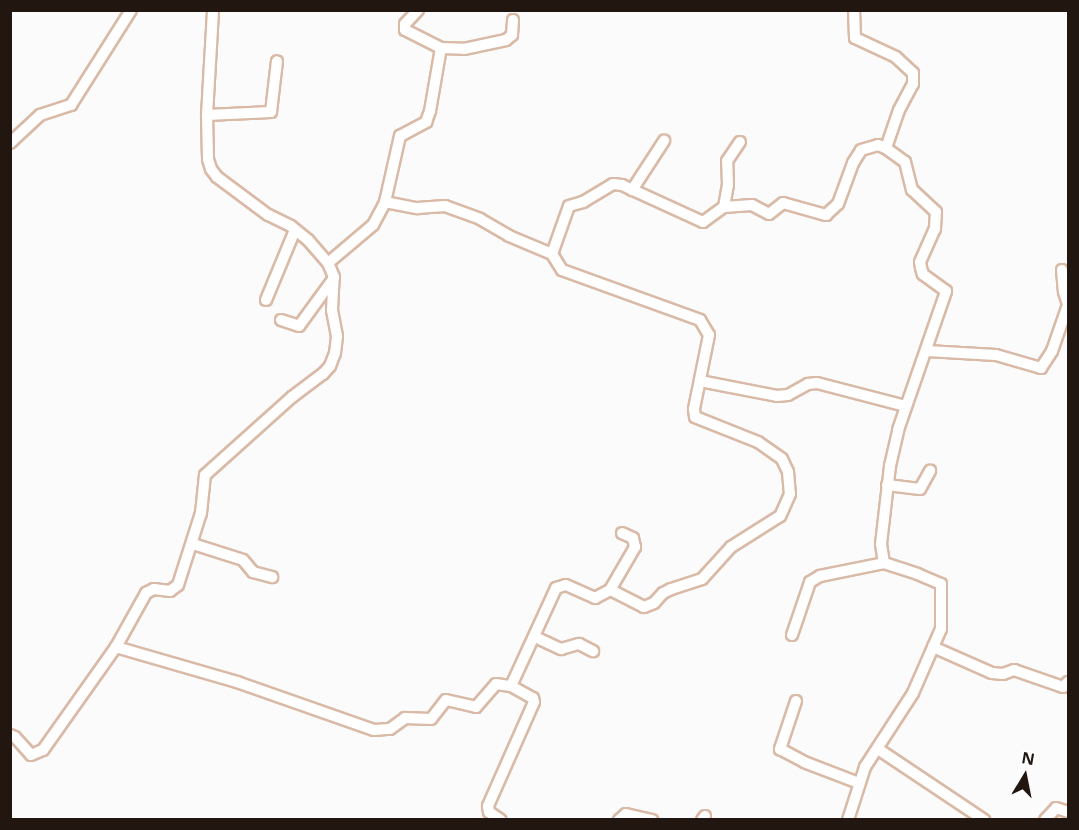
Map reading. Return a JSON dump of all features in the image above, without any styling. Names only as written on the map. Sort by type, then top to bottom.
[{"type":"street","points":[[10,143],[39,115],[71,105],[131,10]]},
{"type":"street","points":[[10,735],[15,737],[30,755],[43,750],[116,647],[149,589],[170,591],[178,585],[193,544],[201,513],[203,482],[211,468],[330,366],[337,336],[332,315],[334,277],[328,263],[308,240],[268,215],[211,170],[207,115],[213,10]]},
{"type":"street","points":[[418,10],[405,24],[405,30],[441,48],[464,49],[506,40],[512,35],[513,20]]},
{"type":"street","points":[[854,10],[855,38],[896,57],[909,68],[915,78],[899,110],[886,148]]},
{"type":"street","points":[[328,263],[370,228],[386,201],[400,136],[426,122],[430,111],[441,48]]},
{"type":"street","points":[[207,115],[271,112],[277,61]]},
{"type":"street","points":[[632,190],[664,141]]},
{"type":"street","points":[[724,207],[728,185],[727,161],[740,142]]},
{"type":"street","points":[[552,254],[569,206],[583,202],[613,184],[632,190],[703,222],[724,207],[752,205],[769,214],[783,203],[826,215],[838,204],[853,163],[861,150],[878,145],[905,162],[912,190],[936,215],[935,229],[920,262],[921,268],[923,274],[944,288],[946,296],[905,406],[887,485],[881,544],[884,563]]},
{"type":"street","points":[[386,201],[417,208],[445,206],[480,219],[509,236],[552,254],[562,270],[700,320],[709,336],[699,381],[695,417],[758,442],[782,459],[788,472],[789,494],[785,508],[768,526],[731,547],[702,579],[663,593],[648,606],[639,606],[610,590]]},
{"type":"street","points":[[266,300],[295,230]]},
{"type":"street","points":[[927,351],[996,355],[1041,368],[1052,351],[1068,305],[1062,270]]},
{"type":"street","points":[[281,320],[299,326],[334,277]]},
{"type":"street","points":[[699,381],[777,396],[788,395],[808,384],[817,383],[905,406]]},
{"type":"street","points":[[887,485],[920,489],[930,471]]},
{"type":"street","points":[[512,686],[558,586],[566,585],[595,598],[610,590],[635,547],[633,538],[622,533]]},
{"type":"street","points":[[193,544],[243,560],[254,572],[272,578]]},
{"type":"street","points":[[792,635],[810,582],[815,578],[884,563],[918,574],[942,586],[943,620],[933,647],[913,693],[865,767],[848,819]]},
{"type":"street","points":[[535,637],[561,649],[579,644],[593,651]]},
{"type":"street","points":[[116,647],[237,682],[374,730],[387,730],[405,718],[431,719],[446,700],[476,707],[496,684],[512,686],[533,698],[534,702],[488,806],[489,812],[501,819]]},
{"type":"street","points":[[933,647],[992,673],[1003,674],[1014,670],[1063,687],[1068,682]]},
{"type":"street","points":[[795,701],[780,749],[804,762],[859,783]]},
{"type":"street","points":[[878,749],[984,819]]},
{"type":"street","points":[[1045,819],[1056,808],[1068,812]]},
{"type":"street","points":[[619,819],[626,814],[652,819]]}]
